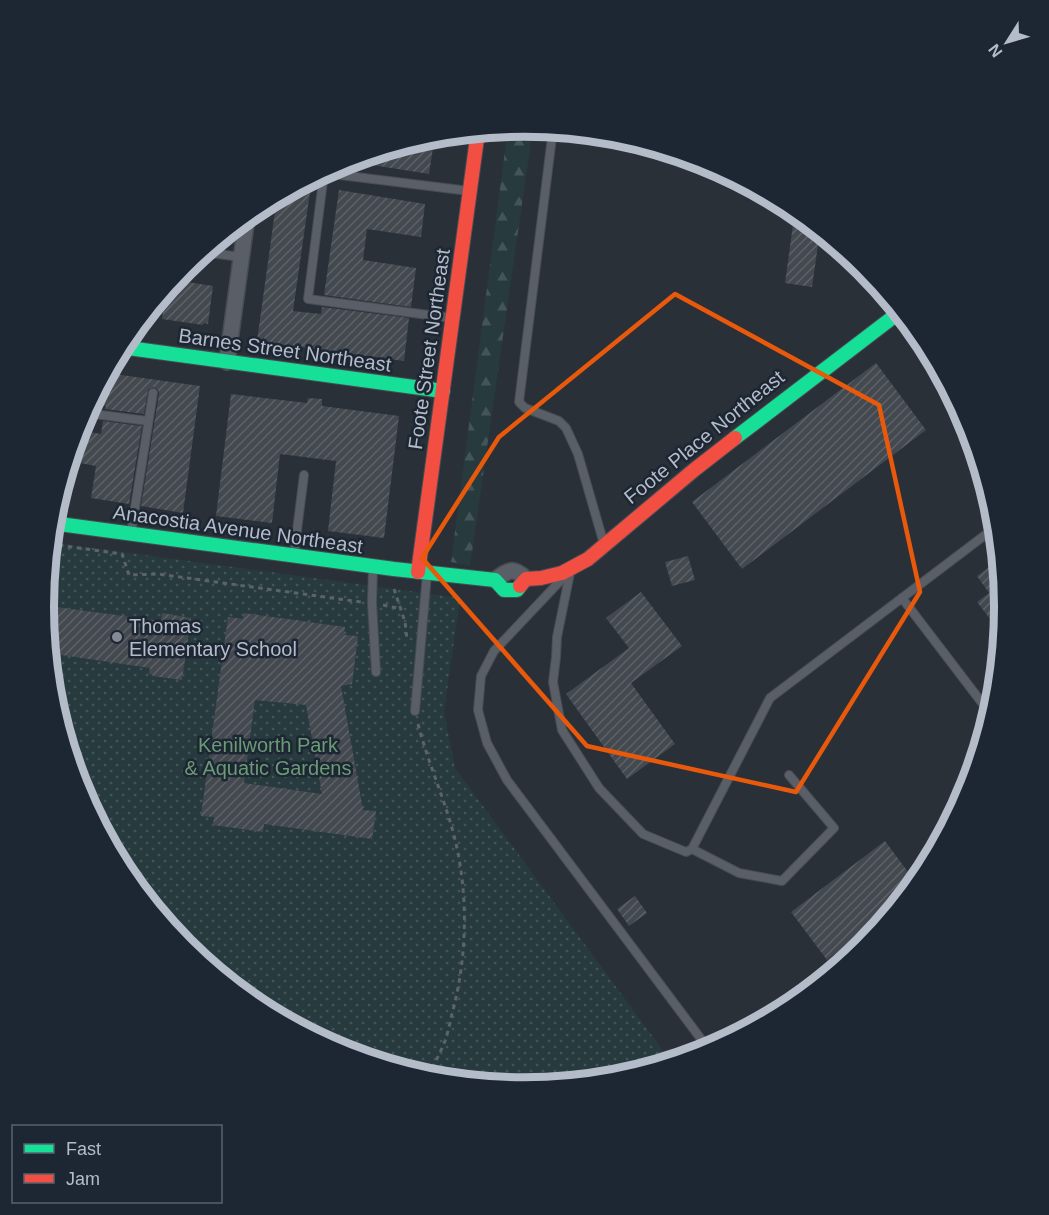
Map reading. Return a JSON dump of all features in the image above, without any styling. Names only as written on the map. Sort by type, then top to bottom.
[{"type":"street","name":"Foote Street Northeast","points":[[423,573],[443,391],[477,140]]},
{"type":"street","points":[[227,362],[245,229]]},
{"type":"street","name":"Foote Place Northeast","points":[[423,573],[495,580],[508,571],[519,572],[526,579],[555,575],[571,569],[588,559],[765,414],[894,316]]},
{"type":"street","name":"Barnes Street Northeast","points":[[131,348],[443,391]]},
{"type":"street","name":"Anacostia Avenue Northeast","points":[[62,524],[423,573]]},
{"type":"lane","points":[[552,138],[519,402],[525,408],[559,421],[566,428],[578,454],[604,545]]},
{"type":"lane","points":[[341,174],[470,192]]},
{"type":"lane","points":[[324,182],[308,299],[453,318]]},
{"type":"lane","points":[[215,254],[241,257]]},
{"type":"lane","points":[[131,534],[153,393]]},
{"type":"lane","points":[[96,414],[148,421]]},
{"type":"lane","points":[[294,556],[304,475]]},
{"type":"lane","points":[[571,569],[557,637],[553,682],[562,730],[599,788],[643,834],[686,852],[692,849],[770,698],[989,533]]},
{"type":"lane","points":[[373,566],[372,603],[376,672]]},
{"type":"lane","points":[[571,569],[494,651],[481,676],[477,710],[487,743],[507,780],[704,1043]]},
{"type":"lane","points":[[415,711],[423,573]]},
{"type":"lane","points":[[902,598],[984,706]]},
{"type":"lane","points":[[692,849],[739,873],[782,881],[834,828],[789,775]]},
{"type":"path","points":[[58,545],[122,554],[129,575],[158,574],[362,602]]},
{"type":"path","points":[[392,584],[402,609],[407,646]]},
{"type":"path","points":[[382,605],[402,609]]},
{"type":"path","points":[[415,711],[420,734],[452,828],[462,882],[464,925],[462,967],[456,1002],[445,1040],[431,1069]]},
{"type":"highlighted area","points":[[675,294],[879,405],[920,592],[796,792],[587,746],[422,558],[499,437]]},
{"type":"green space","points":[[532,137],[470,566],[451,562],[507,138]]},
{"type":"green space","name":"Kenilworth Park & Aquatic Gardens","points":[[58,543],[460,598],[444,712],[455,768],[667,1056],[616,1069],[555,1077],[494,1077],[433,1069],[373,1053],[316,1029],[263,999],[214,961],[171,918],[133,869],[103,816],[79,759],[63,699],[55,638],[55,577]]},
{"type":"building","points":[[433,146],[429,174],[367,164]]},
{"type":"building","points":[[310,189],[293,311],[321,314],[322,307],[409,318],[404,361],[257,341],[275,208]]},
{"type":"building","points":[[339,190],[425,204],[421,237],[367,229],[363,260],[416,268],[411,307],[324,295]]},
{"type":"building","points":[[793,221],[819,240],[812,287],[785,283]]},
{"type":"building","points":[[186,282],[213,286],[208,324],[162,319],[164,306]]},
{"type":"building","points":[[876,363],[926,430],[742,569],[692,502]]},
{"type":"building","points":[[116,374],[200,386],[183,513],[141,506],[158,390],[153,387],[148,390],[144,414],[105,409],[106,406],[100,405]]},
{"type":"building","points":[[231,394],[307,403],[308,398],[322,399],[322,406],[399,416],[384,538],[328,531],[336,461],[280,454],[272,523],[216,516]]},
{"type":"building","points":[[103,421],[142,426],[129,504],[91,498],[96,466],[77,462],[88,432],[101,434]]},
{"type":"building","points":[[688,556],[695,580],[672,586],[665,562]]},
{"type":"building","points":[[993,564],[994,625],[977,602],[989,593],[977,576]]},
{"type":"building","points":[[641,592],[682,646],[631,683],[675,744],[627,779],[566,694],[629,648],[606,618]]},
{"type":"building","name":"Thomas Elementary School","points":[[54,604],[56,607],[161,621],[162,613],[191,618],[182,680],[152,676],[149,674],[150,668],[57,654]]},
{"type":"building","points":[[244,613],[345,627],[344,635],[358,636],[352,684],[341,686],[363,810],[376,811],[372,839],[264,824],[263,832],[213,825],[214,817],[201,816],[228,617],[243,619]],"holes":[[[255,700],[306,705],[322,794],[244,783]]]},
{"type":"building","points":[[885,841],[911,876],[868,929],[827,960],[791,912]]},
{"type":"building","points":[[635,896],[647,913],[629,926],[617,909]]},
{"type":"traffic: fast","points":[[735,438],[894,316]]},
{"type":"traffic: fast","points":[[132,348],[443,391]]},
{"type":"traffic: fast","points":[[62,524],[394,569],[495,580],[504,590],[517,590],[520,586]]},
{"type":"traffic: jam","points":[[418,572],[477,140]]},
{"type":"traffic: jam","points":[[520,586],[526,579],[562,573],[588,559],[735,438]]},
{"type":"place","name":"Thomas Elementary School","points":[[117,637]]}]
